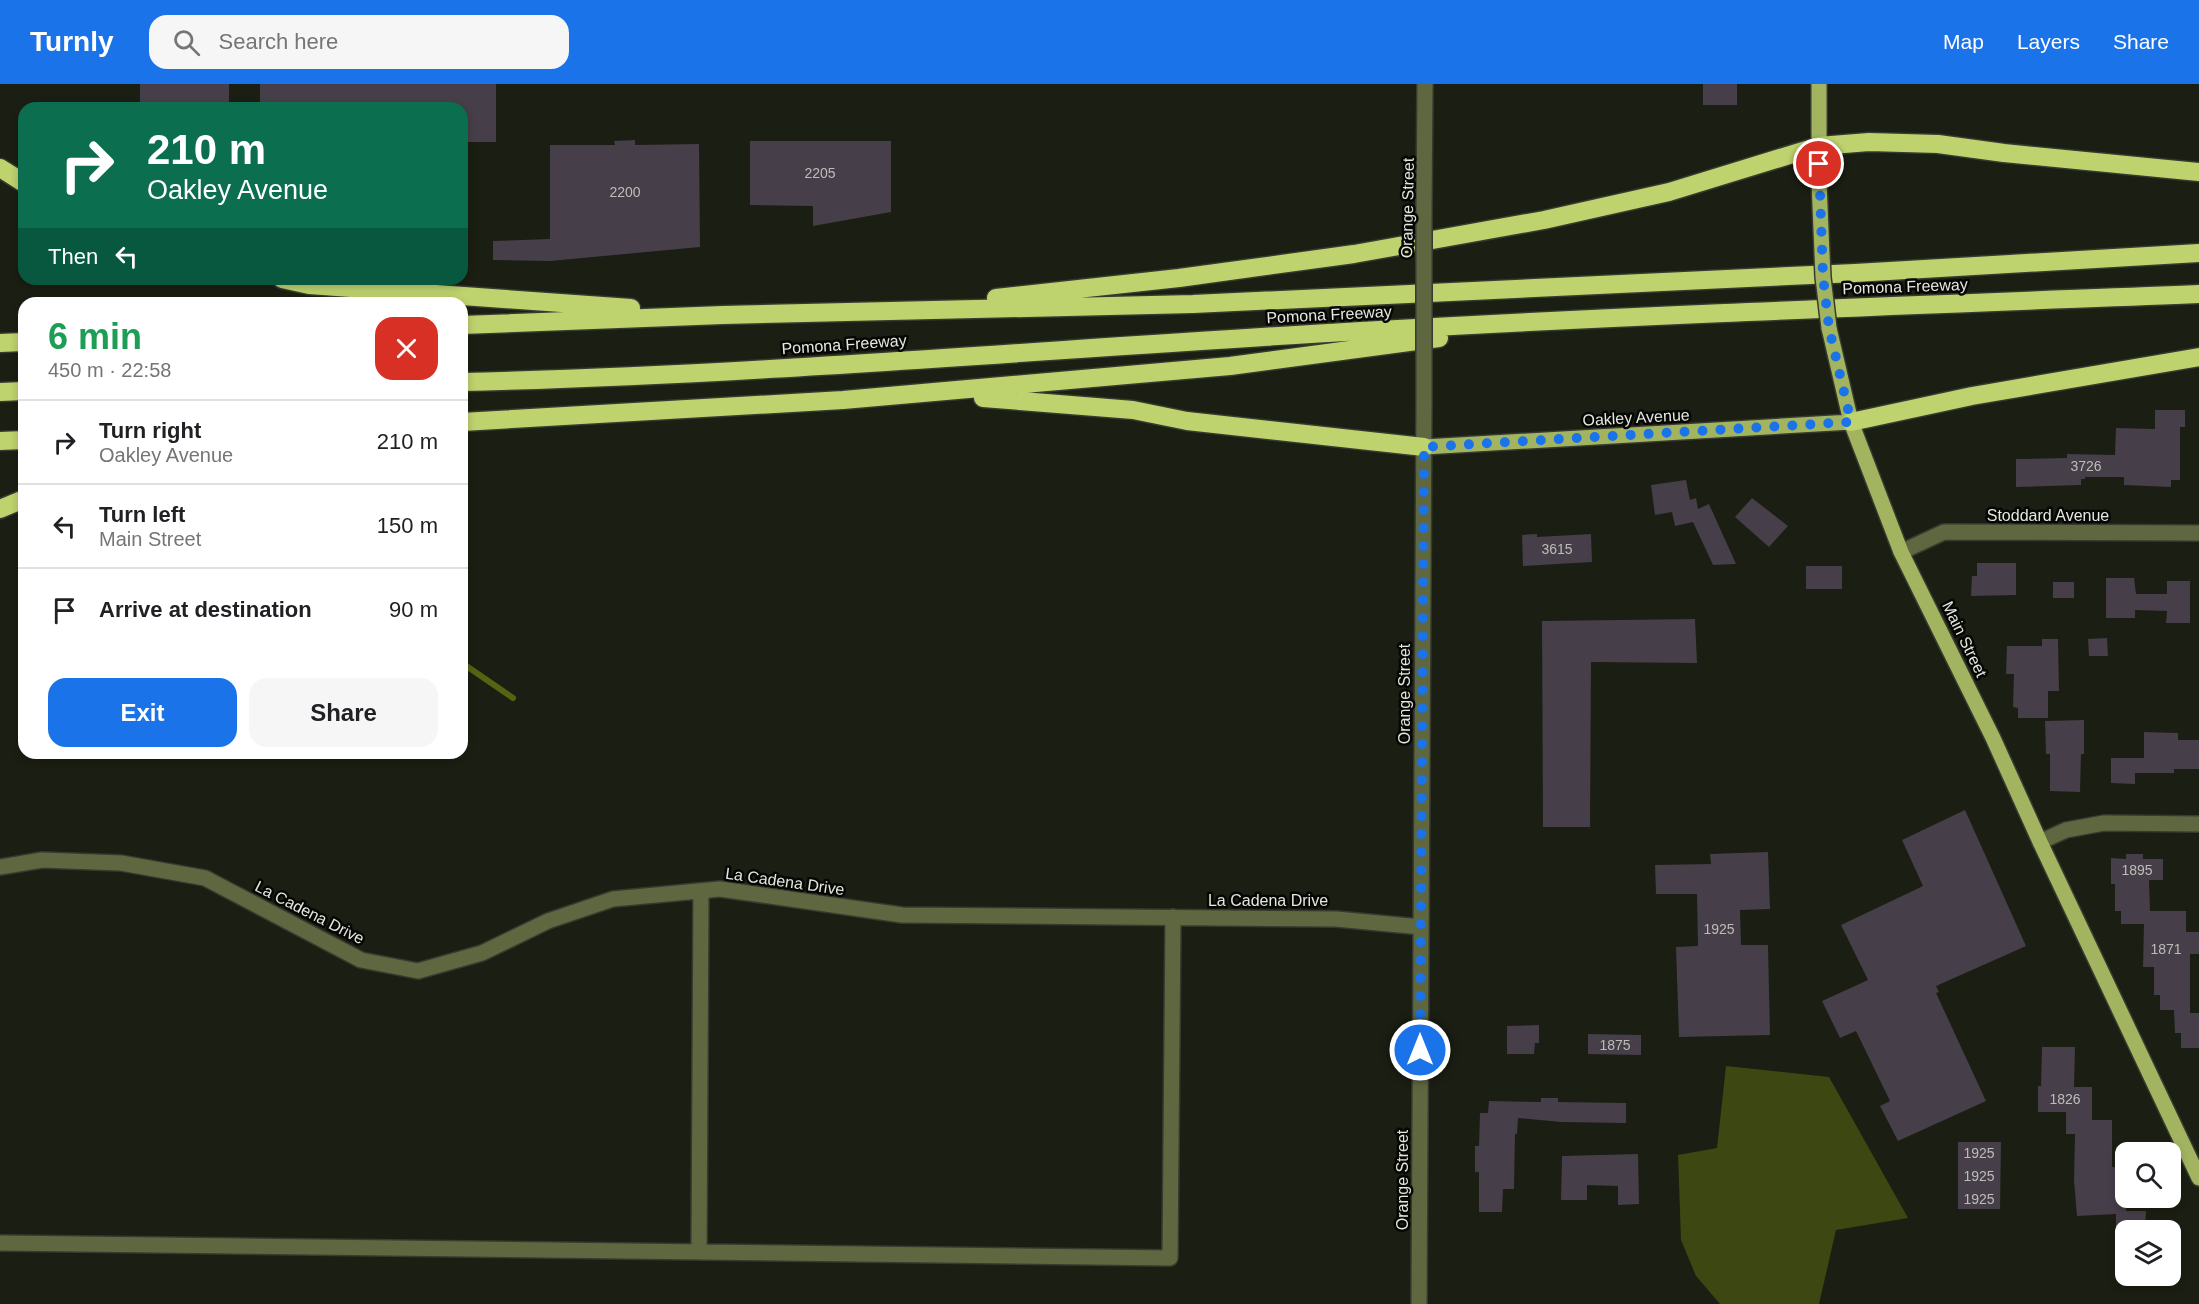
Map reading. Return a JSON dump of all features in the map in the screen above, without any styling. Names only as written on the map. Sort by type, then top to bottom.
[{"type":"highway","points":[[872,311],[1179,278],[1354,254],[1544,220],[1669,192],[1819,146],[1869,141],[1938,144],[2004,153],[2199,172]]},
{"type":"highway","points":[[0,168],[18,179]]},
{"type":"highway","name":"Pomona Freeway","points":[[468,325],[723,315],[1192,304],[1855,273],[2199,253]]},
{"type":"highway","points":[[309,285],[723,315]]},
{"type":"highway","name":"Pomona Freeway","points":[[468,382],[785,367],[1361,331],[1577,320],[2199,294]]},
{"type":"highway","points":[[468,422],[843,400],[1230,366],[1577,320]]},
{"type":"highway","points":[[0,342],[18,342]]},
{"type":"highway","points":[[1851,422],[1971,396],[2199,357]]},
{"type":"highway","points":[[0,392],[18,391]]},
{"type":"highway","points":[[843,400],[997,398],[1133,410],[1187,421],[1424,447]]},
{"type":"highway","points":[[0,441],[18,440]]},
{"type":"highway","points":[[0,509],[18,502]]},
{"type":"main road","name":"Main Street","points":[[1819,84],[1819,183],[1823,277],[1829,328],[1851,422],[1901,552],[1993,738],[2199,1178]]},
{"type":"main road","name":"Oakley Avenue","points":[[1424,447],[1851,422]]},
{"type":"street","name":"Orange Street","points":[[1419,1304],[1425,84]]},
{"type":"street","name":"Stoddard Avenue","points":[[1901,552],[1944,532],[2199,533]]},
{"type":"street","points":[[2040,842],[2066,830],[2104,823],[2199,824]]},
{"type":"street","name":"La Cadena Drive","points":[[0,867],[42,861],[122,863],[205,878],[361,960],[418,971],[482,953],[548,921],[613,899],[720,889],[902,915],[1336,919],[1421,927]]},
{"type":"street","points":[[699,1252],[701,891]]},
{"type":"street","points":[[0,1243],[1170,1258],[1173,917]]},
{"type":"green space","points":[[1726,1066],[1829,1077],[1908,1218],[1836,1230],[1819,1304],[1720,1304],[1696,1276],[1681,1240],[1678,1155],[1717,1148]]},
{"type":"building","points":[[140,84],[229,84],[229,102],[140,102]]},
{"type":"building","points":[[260,84],[496,84],[496,142],[468,142],[468,102],[260,102]]},
{"type":"building","points":[[1703,84],[1737,84],[1737,105],[1703,105]]},
{"type":"building","points":[[635,140],[635,145],[699,144],[700,247],[550,261],[493,260],[493,241],[550,239],[550,145],[615,145],[614,141]]},
{"type":"building","points":[[750,141],[891,141],[891,212],[813,226],[813,206],[750,205]]},
{"type":"building","points":[[2155,410],[2185,410],[2185,427],[2180,427],[2180,480],[2171,480],[2171,487],[2124,485],[2124,477],[2085,477],[2081,479],[2081,485],[2016,487],[2016,459],[2067,458],[2067,454],[2115,455],[2116,428],[2155,429]]},
{"type":"building","points":[[1686,480],[1690,500],[1696,498],[1698,509],[1709,504],[1736,564],[1713,565],[1693,522],[1675,526],[1672,512],[1655,515],[1651,485]]},
{"type":"building","points":[[1752,498],[1788,526],[1769,547],[1735,517]]},
{"type":"building","points":[[1537,534],[1537,537],[1591,534],[1592,562],[1523,566],[1522,535]]},
{"type":"building","points":[[1977,563],[2016,563],[2016,595],[1971,596],[1972,576],[1977,576]]},
{"type":"building","points":[[1806,566],[1842,566],[1842,589],[1806,589]]},
{"type":"building","points":[[2106,578],[2134,578],[2136,594],[2167,594],[2167,581],[2190,581],[2190,623],[2166,623],[2167,611],[2135,610],[2135,618],[2106,618]]},
{"type":"building","points":[[2053,582],[2074,582],[2074,598],[2053,598]]},
{"type":"building","points":[[1695,619],[1697,663],[1591,662],[1590,827],[1543,827],[1542,621]]},
{"type":"building","points":[[2107,638],[2108,656],[2089,656],[2088,639]]},
{"type":"building","points":[[2042,639],[2058,639],[2059,691],[2048,691],[2048,718],[2018,718],[2018,708],[2013,707],[2014,674],[2006,674],[2007,646],[2042,646]]},
{"type":"building","points":[[2084,720],[2084,754],[2081,754],[2080,792],[2050,791],[2050,754],[2046,754],[2045,721]]},
{"type":"building","points":[[2144,732],[2178,733],[2178,740],[2199,740],[2199,769],[2174,769],[2174,773],[2135,773],[2135,784],[2111,783],[2111,758],[2144,758]]},
{"type":"building","points":[[1965,810],[2026,946],[1936,986],[1939,992],[1936,993],[1986,1101],[1898,1141],[1880,1106],[1890,1101],[1856,1031],[1840,1038],[1822,1001],[1868,980],[1841,925],[1923,886],[1902,840]]},
{"type":"building","points":[[1768,852],[1770,909],[1740,910],[1741,945],[1768,945],[1770,1035],[1679,1037],[1676,947],[1698,946],[1697,894],[1656,894],[1655,865],[1711,864],[1710,854]]},
{"type":"building","points":[[2126,854],[2143,854],[2143,859],[2163,859],[2163,880],[2149,880],[2150,911],[2186,911],[2186,932],[2199,932],[2199,954],[2190,954],[2190,1013],[2199,1013],[2199,1048],[2181,1048],[2181,1033],[2175,1033],[2174,1010],[2160,1010],[2160,995],[2154,995],[2154,967],[2143,967],[2144,924],[2121,924],[2121,911],[2115,911],[2115,884],[2111,884],[2111,858],[2126,859]]},
{"type":"building","points":[[1539,1025],[1539,1043],[1535,1043],[1534,1054],[1507,1054],[1507,1026]]},
{"type":"building","points":[[1588,1034],[1641,1035],[1641,1055],[1588,1054]]},
{"type":"building","points":[[2042,1047],[2075,1047],[2074,1087],[2092,1087],[2092,1120],[2112,1120],[2115,1208],[2126,1208],[2126,1211],[2146,1211],[2146,1220],[2116,1220],[2116,1214],[2077,1216],[2074,1180],[2075,1134],[2066,1134],[2066,1112],[2038,1112],[2038,1086],[2041,1086]]},
{"type":"building","points":[[1541,1098],[1558,1098],[1558,1102],[1626,1103],[1626,1123],[1561,1122],[1518,1118],[1517,1134],[1515,1134],[1514,1189],[1503,1189],[1502,1212],[1479,1212],[1479,1172],[1475,1172],[1475,1146],[1479,1146],[1480,1113],[1488,1113],[1489,1101],[1541,1102]]},
{"type":"building","points":[[1958,1142],[2001,1142],[2000,1209],[1958,1209]]},
{"type":"building","points":[[1638,1154],[1639,1204],[1618,1205],[1618,1186],[1587,1185],[1587,1200],[1561,1200],[1562,1156]]},
{"type":"waterway","points":[[468,667],[513,698]]},
{"type":"route","points":[[1420,1050],[1424,447],[1851,422],[1829,328],[1823,277],[1819,164]]}]
